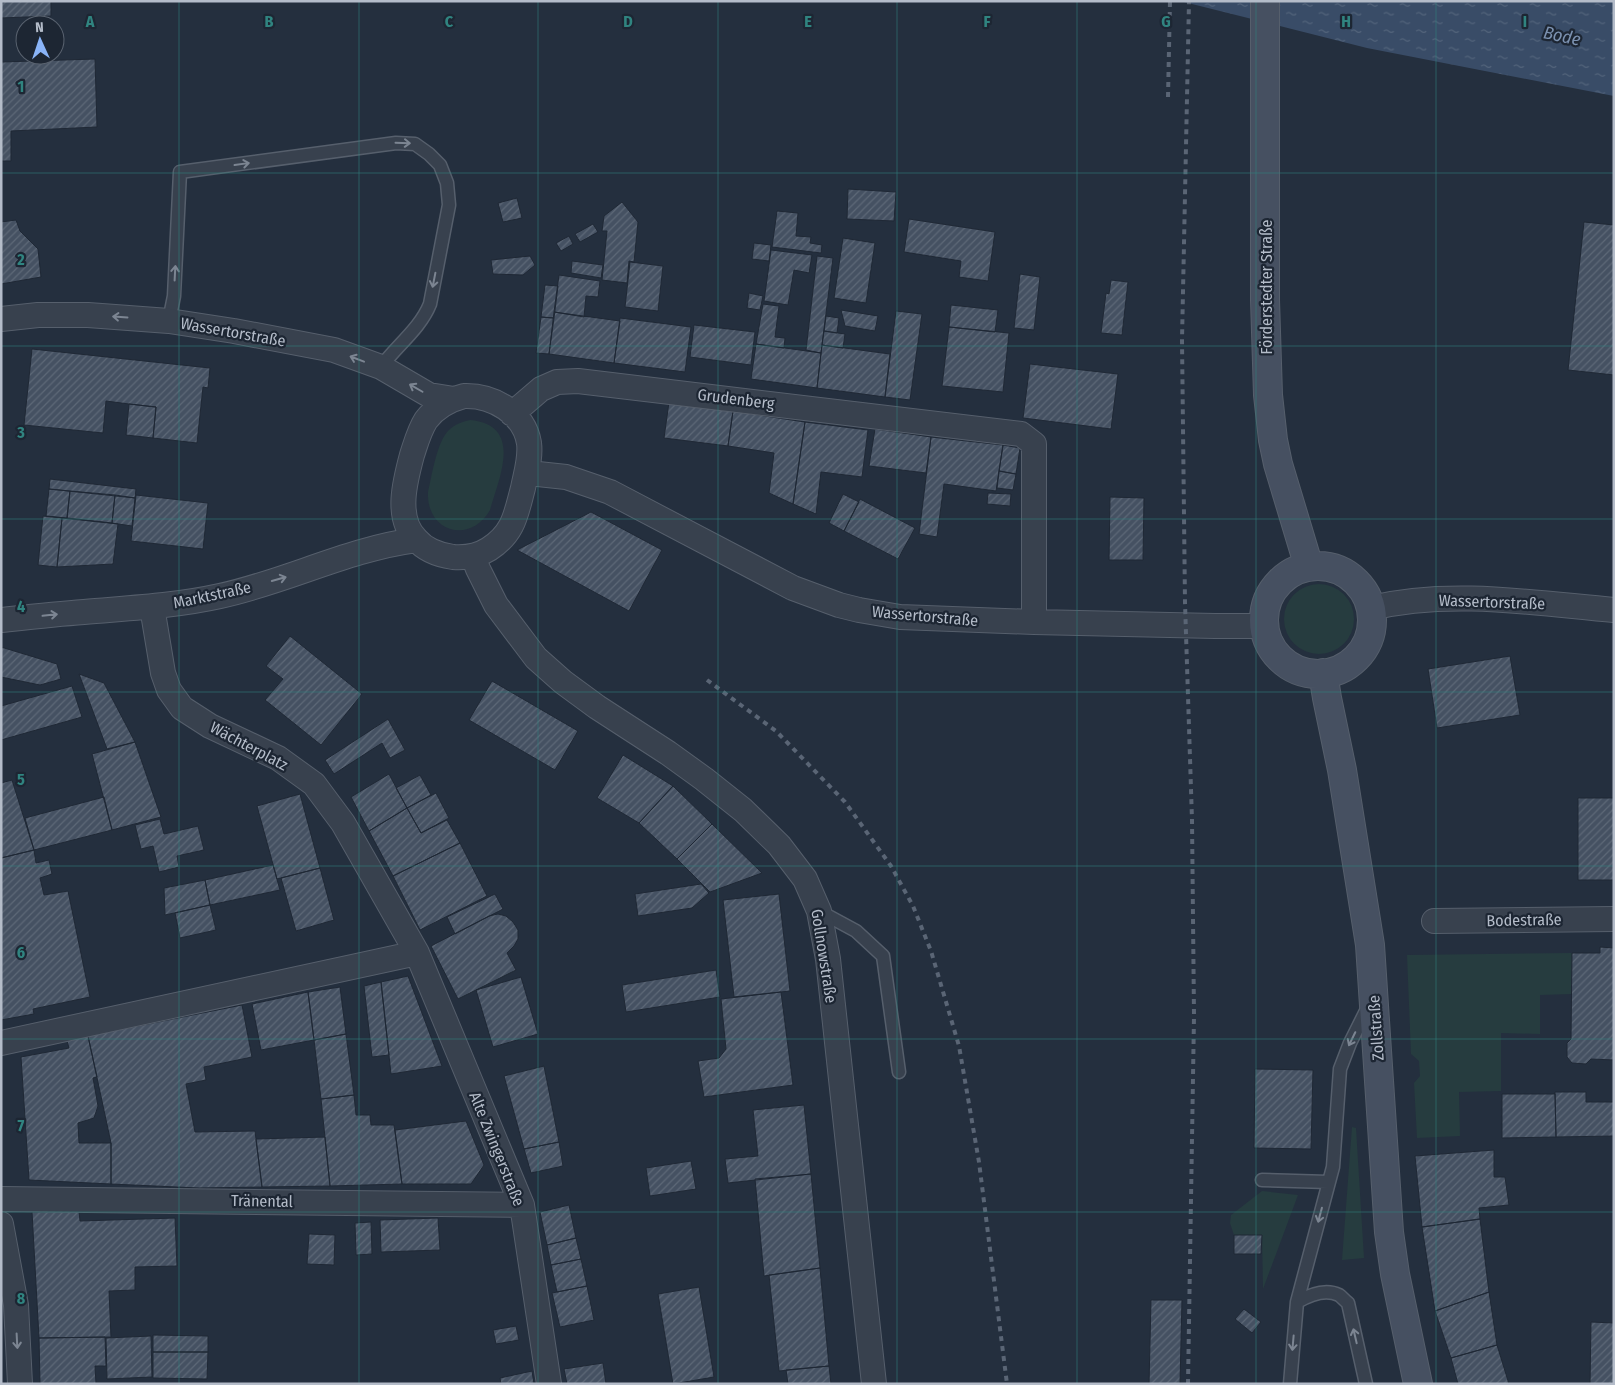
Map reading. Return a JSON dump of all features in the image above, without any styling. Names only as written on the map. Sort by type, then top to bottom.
[{"type":"main road","name":"Förderstedter Straße","points":[[1265,1],[1266,355],[1270,418],[1278,464],[1309,567]]},
{"type":"main road","points":[[1309,567],[1329,568],[1348,575],[1362,590],[1370,608],[1371,631],[1362,652],[1345,666],[1334,671],[1323,673],[1302,671],[1284,662],[1271,646],[1266,636],[1266,606],[1275,588],[1290,574],[1309,567]]},
{"type":"main road","name":"Zollstraße","points":[[1323,673],[1341,765],[1367,921],[1374,996],[1389,1225],[1396,1274],[1418,1384]]},
{"type":"street","name":"Wassertorstraße","points":[[1,318],[38,315],[88,315],[169,321],[234,331],[334,350],[381,367],[429,395],[454,399]]},
{"type":"street","name":"Grudenberg","points":[[512,414],[540,389],[557,382],[578,381],[1021,434],[1034,444],[1034,622]]},
{"type":"street","name":"Wassertorstraße","points":[[464,396],[480,397],[499,403],[512,414],[520,423],[529,442],[529,457],[516,515],[506,536],[483,553],[465,558],[442,555],[426,548],[416,540],[408,526],[404,513],[404,492],[408,470],[420,430],[427,419],[436,410],[454,399],[464,396]]},
{"type":"street","name":"Wassertorstraße","points":[[527,470],[538,474],[566,477],[610,492],[776,580],[839,605],[900,617],[1034,622],[1265,626]]},
{"type":"street","name":"Marktstraße","points":[[1,620],[152,607],[220,596],[291,576],[380,546],[416,540]]},
{"type":"street","name":"Gollnowstraße","points":[[473,556],[496,605],[536,658],[563,682],[596,707],[668,753],[743,810],[779,845],[805,879],[820,911],[828,960],[874,1384]]},
{"type":"street","name":"Wassertorstraße","points":[[1370,608],[1387,604],[1451,598],[1614,610]]},
{"type":"street","name":"Wächterplatz","points":[[152,607],[163,673],[169,690],[182,708],[210,726],[278,758],[314,784],[343,823],[417,953]]},
{"type":"street","name":"Bodestraße","points":[[1434,922],[1614,919]]},
{"type":"street","points":[[1,1043],[417,953]]},
{"type":"street","name":"Alte Zwingerstraße","points":[[417,953],[522,1205],[549,1384]]},
{"type":"street","name":"Tränental","points":[[1,1199],[522,1205]]},
{"type":"street","points":[[1,1224],[8,1305],[20,1384]]},
{"type":"lane","points":[[169,321],[174,296],[180,172],[396,142],[415,144],[440,165],[447,183],[449,205],[430,304],[418,325],[381,367]]},
{"type":"lane","points":[[820,911],[856,931],[883,956],[899,1072]]},
{"type":"lane","points":[[1290,1384],[1297,1302],[1333,1167],[1340,1069],[1350,1043],[1374,996]]},
{"type":"lane","points":[[1262,1180],[1328,1182]]},
{"type":"lane","points":[[1297,1302],[1309,1295],[1324,1292],[1339,1295],[1348,1304],[1366,1384]]},
{"type":"green space","points":[[470,420],[487,424],[497,432],[502,442],[504,455],[502,469],[490,510],[482,521],[472,528],[451,529],[441,525],[434,517],[429,506],[428,492],[441,442],[445,435],[454,426]]},
{"type":"green space","points":[[1326,584],[1339,590],[1348,599],[1352,605],[1354,619],[1352,633],[1344,644],[1333,652],[1312,654],[1305,652],[1294,644],[1286,633],[1284,612],[1286,605],[1294,594],[1305,586]]},
{"type":"green space","points":[[1572,953],[1572,994],[1540,995],[1540,1034],[1501,1033],[1501,1091],[1459,1092],[1460,1136],[1417,1138],[1414,1083],[1420,1076],[1419,1061],[1411,1054],[1407,955]]},
{"type":"green space","points":[[1352,1127],[1356,1128],[1364,1258],[1342,1260]]},
{"type":"green space","points":[[1262,1191],[1298,1195],[1263,1289],[1262,1235],[1234,1235],[1230,1223],[1231,1215]]},
{"type":"water","name":"Bode","points":[[1180,1],[1614,1],[1614,96],[1367,48]]},
{"type":"building","points":[[1,1],[51,1],[51,15],[15,15],[15,17],[1,18]]},
{"type":"building","points":[[95,59],[97,127],[11,131],[11,161],[1,161],[1,62],[15,62],[15,65],[65,65],[65,60]]},
{"type":"building","points":[[848,189],[896,192],[894,221],[847,219]]},
{"type":"building","points":[[517,198],[522,218],[503,222],[498,203]]},
{"type":"building","points":[[622,202],[638,222],[634,262],[629,261],[627,283],[602,280],[607,231],[602,231],[604,216]]},
{"type":"building","points":[[777,211],[798,213],[796,236],[811,237],[810,243],[822,245],[821,253],[772,247]]},
{"type":"building","points":[[909,219],[995,232],[988,281],[959,277],[961,261],[904,252]]},
{"type":"building","points":[[16,220],[20,231],[38,249],[41,277],[1,284],[1,222]]},
{"type":"building","points":[[1584,222],[1614,225],[1614,375],[1568,370]]},
{"type":"building","points":[[593,224],[598,232],[580,242],[575,234]]},
{"type":"building","points":[[569,236],[573,244],[561,251],[556,243]]},
{"type":"building","points":[[843,238],[875,243],[866,303],[834,298]]},
{"type":"building","points":[[754,243],[771,245],[769,261],[752,259]]},
{"type":"building","points":[[771,250],[812,255],[809,273],[794,270],[788,305],[764,301]]},
{"type":"building","points":[[530,256],[535,265],[523,275],[493,274],[491,260]]},
{"type":"building","points":[[817,256],[833,258],[821,353],[806,350]]},
{"type":"building","points":[[572,261],[603,265],[601,278],[571,273]]},
{"type":"building","points":[[630,262],[663,266],[658,311],[625,307]]},
{"type":"building","points":[[1020,274],[1040,277],[1034,330],[1014,328]]},
{"type":"building","points":[[559,275],[600,281],[598,297],[586,296],[584,317],[554,312]]},
{"type":"building","points":[[1111,280],[1128,282],[1122,335],[1101,333],[1106,293],[1109,294]]},
{"type":"building","points":[[545,285],[558,286],[554,318],[541,317]]},
{"type":"building","points":[[749,293],[763,296],[760,310],[747,308]]},
{"type":"building","points":[[763,304],[779,306],[775,337],[785,338],[784,348],[756,344]]},
{"type":"building","points":[[951,305],[998,310],[995,332],[949,327]]},
{"type":"building","points":[[841,310],[878,316],[875,331],[845,326]]},
{"type":"building","points":[[896,311],[922,314],[910,400],[885,397]]},
{"type":"building","points":[[554,312],[620,321],[614,363],[549,354]]},
{"type":"building","points":[[826,316],[839,318],[837,333],[824,331]]},
{"type":"building","points":[[541,317],[554,318],[549,354],[536,353]]},
{"type":"building","points":[[620,318],[691,327],[685,372],[614,363]]},
{"type":"building","points":[[694,325],[755,332],[751,365],[690,357]]},
{"type":"building","points":[[949,327],[1009,333],[1003,392],[942,386]]},
{"type":"building","points":[[824,331],[845,334],[843,348],[822,345]]},
{"type":"building","points":[[756,344],[821,353],[817,388],[751,379]]},
{"type":"building","points":[[822,345],[890,354],[885,397],[817,388]]},
{"type":"building","points":[[32,349],[210,368],[208,388],[203,387],[197,443],[153,438],[156,407],[106,401],[103,433],[24,425]]},
{"type":"building","points":[[1030,364],[1118,374],[1111,429],[1023,418]]},
{"type":"building","points":[[669,402],[733,411],[728,446],[664,438]]},
{"type":"building","points":[[129,404],[156,407],[153,438],[126,435]]},
{"type":"building","points":[[733,411],[805,422],[793,504],[769,493],[774,453],[728,446]]},
{"type":"building","points":[[805,422],[868,430],[862,477],[821,472],[816,514],[793,504]]},
{"type":"building","points":[[875,429],[931,437],[926,473],[869,466]]},
{"type":"building","points":[[931,437],[1003,445],[996,491],[944,484],[937,537],[919,534]]},
{"type":"building","points":[[1003,445],[1020,448],[1016,474],[999,471]]},
{"type":"building","points":[[999,471],[1016,474],[1013,490],[997,488]]},
{"type":"building","points":[[50,479],[136,489],[135,498],[49,489]]},
{"type":"building","points":[[49,489],[70,491],[67,518],[46,516]]},
{"type":"building","points":[[70,491],[115,495],[112,523],[67,518]]},
{"type":"building","points":[[988,493],[1011,494],[1010,506],[987,504]]},
{"type":"building","points":[[843,494],[859,502],[844,531],[829,523]]},
{"type":"building","points":[[115,495],[135,498],[132,526],[112,523]]},
{"type":"building","points":[[136,495],[208,503],[203,549],[131,541]]},
{"type":"building","points":[[1110,497],[1144,498],[1143,560],[1109,560]]},
{"type":"building","points":[[860,499],[915,528],[898,559],[844,531]]},
{"type":"building","points":[[591,512],[662,550],[629,611],[517,550]]},
{"type":"building","points":[[43,516],[62,518],[57,567],[38,565]]},
{"type":"building","points":[[62,518],[118,524],[113,564],[57,567]]},
{"type":"building","points":[[290,636],[362,694],[321,745],[265,700],[283,679],[266,666]]},
{"type":"building","points":[[1,647],[57,664],[61,679],[40,685],[1,677]]},
{"type":"building","points":[[1510,656],[1520,715],[1437,728],[1428,669]]},
{"type":"building","points":[[79,674],[104,683],[135,742],[107,749]]},
{"type":"building","points":[[492,681],[578,731],[555,770],[469,720]]},
{"type":"building","points":[[72,686],[82,717],[1,740],[1,706]]},
{"type":"building","points":[[388,719],[405,750],[390,758],[382,743],[334,774],[325,760]]},
{"type":"building","points":[[135,742],[161,817],[112,830],[92,754]]},
{"type":"building","points":[[623,755],[673,786],[639,823],[597,798]]},
{"type":"building","points":[[389,774],[407,808],[369,831],[351,797]]},
{"type":"building","points":[[420,775],[431,795],[407,808],[396,788]]},
{"type":"building","points":[[12,780],[34,850],[1,858],[1,783]]},
{"type":"building","points":[[673,786],[712,824],[677,859],[639,823]]},
{"type":"building","points":[[436,793],[449,818],[421,833],[407,808]]},
{"type":"building","points":[[300,794],[320,868],[277,879],[257,806]]},
{"type":"building","points":[[104,797],[112,830],[34,850],[25,818]]},
{"type":"building","points":[[1578,798],[1614,798],[1614,880],[1578,880]]},
{"type":"building","points":[[407,808],[421,833],[447,820],[460,843],[393,876],[369,831]]},
{"type":"building","points":[[160,819],[164,834],[198,826],[204,850],[177,856],[179,867],[159,872],[153,846],[141,849],[135,825]]},
{"type":"building","points":[[712,824],[762,873],[710,892],[677,859]]},
{"type":"building","points":[[460,843],[487,896],[420,930],[393,876]]},
{"type":"building","points":[[34,850],[36,863],[49,860],[52,874],[40,878],[44,895],[68,891],[90,997],[33,1009],[34,1014],[1,1020],[1,858]]},
{"type":"building","points":[[273,865],[280,890],[210,905],[205,880]]},
{"type":"building","points":[[320,868],[334,920],[296,931],[281,878]]},
{"type":"building","points":[[205,880],[210,905],[165,915],[164,888]]},
{"type":"building","points":[[701,884],[709,893],[692,908],[638,916],[635,894]]},
{"type":"building","points":[[495,894],[503,909],[455,934],[447,917]]},
{"type":"building","points":[[779,894],[790,991],[734,997],[723,900]]},
{"type":"building","points":[[210,905],[216,930],[180,938],[175,913]]},
{"type":"building","points":[[498,914],[506,916],[518,930],[518,939],[507,953],[516,970],[458,999],[431,946],[489,916]]},
{"type":"building","points":[[1600,947],[1614,948],[1614,1060],[1591,1059],[1586,1064],[1572,1063],[1567,1057],[1567,1043],[1571,1039],[1572,953],[1600,953]]},
{"type":"building","points":[[716,970],[720,997],[626,1012],[622,985]]},
{"type":"building","points":[[408,976],[442,1066],[391,1074],[381,982]]},
{"type":"building","points":[[521,977],[538,1034],[493,1047],[476,990]]},
{"type":"building","points":[[381,982],[389,1055],[372,1057],[364,986]]},
{"type":"building","points":[[340,987],[346,1034],[314,1040],[308,992]]},
{"type":"building","points":[[308,992],[314,1040],[261,1050],[252,1004]]},
{"type":"building","points":[[781,992],[793,1085],[704,1097],[698,1061],[719,1058],[726,1049],[721,999]]},
{"type":"building","points":[[242,1005],[252,1057],[204,1067],[206,1080],[186,1084],[195,1132],[255,1131],[262,1187],[199,1188],[111,1184],[111,1143],[88,1036]]},
{"type":"building","points":[[346,1034],[354,1095],[321,1099],[314,1040]]},
{"type":"building","points":[[88,1036],[97,1077],[93,1078],[98,1106],[94,1118],[78,1123],[79,1143],[111,1143],[111,1184],[29,1180],[21,1057],[69,1048],[67,1041]]},
{"type":"building","points":[[544,1066],[559,1142],[524,1149],[504,1076]]},
{"type":"building","points":[[1255,1069],[1313,1070],[1311,1149],[1254,1148]]},
{"type":"building","points":[[1555,1092],[1586,1092],[1586,1102],[1614,1102],[1614,1136],[1556,1137]]},
{"type":"building","points":[[1502,1094],[1555,1094],[1556,1137],[1502,1138]]},
{"type":"building","points":[[354,1095],[356,1115],[370,1115],[371,1125],[394,1125],[402,1184],[330,1186],[321,1099]]},
{"type":"building","points":[[804,1105],[811,1174],[728,1183],[725,1159],[758,1156],[753,1110]]},
{"type":"building","points":[[466,1121],[484,1165],[471,1184],[402,1184],[395,1130]]},
{"type":"building","points":[[325,1137],[330,1186],[262,1187],[256,1139]]},
{"type":"building","points":[[559,1142],[563,1166],[531,1173],[524,1149]]},
{"type":"building","points":[[1494,1150],[1494,1177],[1505,1177],[1509,1205],[1479,1208],[1480,1219],[1422,1227],[1415,1156]]},
{"type":"building","points":[[691,1161],[696,1189],[650,1196],[646,1168]]},
{"type":"building","points":[[811,1174],[820,1268],[764,1276],[755,1179]]},
{"type":"building","points":[[569,1205],[576,1238],[547,1245],[540,1212]]},
{"type":"building","points":[[79,1211],[80,1221],[175,1218],[177,1266],[135,1267],[135,1290],[109,1291],[111,1337],[39,1338],[32,1212]]},
{"type":"building","points":[[438,1218],[440,1250],[381,1252],[380,1220]]},
{"type":"building","points":[[1480,1219],[1489,1292],[1435,1311],[1422,1227]]},
{"type":"building","points":[[371,1222],[372,1254],[356,1255],[355,1223]]},
{"type":"building","points":[[309,1234],[335,1235],[334,1265],[307,1264]]},
{"type":"building","points":[[1234,1235],[1262,1235],[1261,1254],[1234,1254]]},
{"type":"building","points":[[576,1238],[581,1259],[551,1265],[547,1245]]},
{"type":"building","points":[[581,1259],[587,1286],[557,1292],[551,1265]]},
{"type":"building","points":[[820,1268],[829,1366],[779,1371],[769,1275]]},
{"type":"building","points":[[587,1286],[594,1320],[560,1327],[552,1293]]},
{"type":"building","points":[[699,1287],[714,1377],[673,1384],[658,1294]]},
{"type":"building","points":[[1489,1292],[1497,1345],[1451,1358],[1435,1311]]},
{"type":"building","points":[[1151,1300],[1182,1300],[1180,1384],[1149,1384]]},
{"type":"building","points":[[1244,1309],[1261,1322],[1252,1333],[1235,1319]]},
{"type":"building","points":[[1591,1322],[1614,1323],[1614,1384],[1590,1384]]},
{"type":"building","points":[[516,1326],[519,1340],[496,1344],[493,1330]]},
{"type":"building","points":[[153,1335],[208,1336],[208,1352],[153,1352]]},
{"type":"building","points":[[151,1336],[152,1377],[107,1379],[106,1338]]},
{"type":"building","points":[[105,1337],[106,1366],[95,1366],[96,1384],[40,1384],[39,1338]]},
{"type":"building","points":[[1497,1345],[1509,1384],[1458,1384],[1451,1358]]},
{"type":"building","points":[[153,1352],[208,1352],[207,1379],[153,1378]]},
{"type":"building","points":[[603,1363],[606,1384],[567,1384],[564,1369]]},
{"type":"building","points":[[829,1366],[831,1384],[788,1384],[786,1370]]},
{"type":"building","points":[[532,1371],[534,1384],[501,1384],[500,1378]]},
{"type":"railway","points":[[1168,97],[1170,1]]},
{"type":"railway","points":[[1188,1384],[1194,1016],[1192,820],[1185,603],[1182,340],[1189,1]]},
{"type":"railway","points":[[707,680],[776,731],[845,802],[891,866],[913,906],[931,951],[959,1046],[979,1162],[1007,1384]]}]
